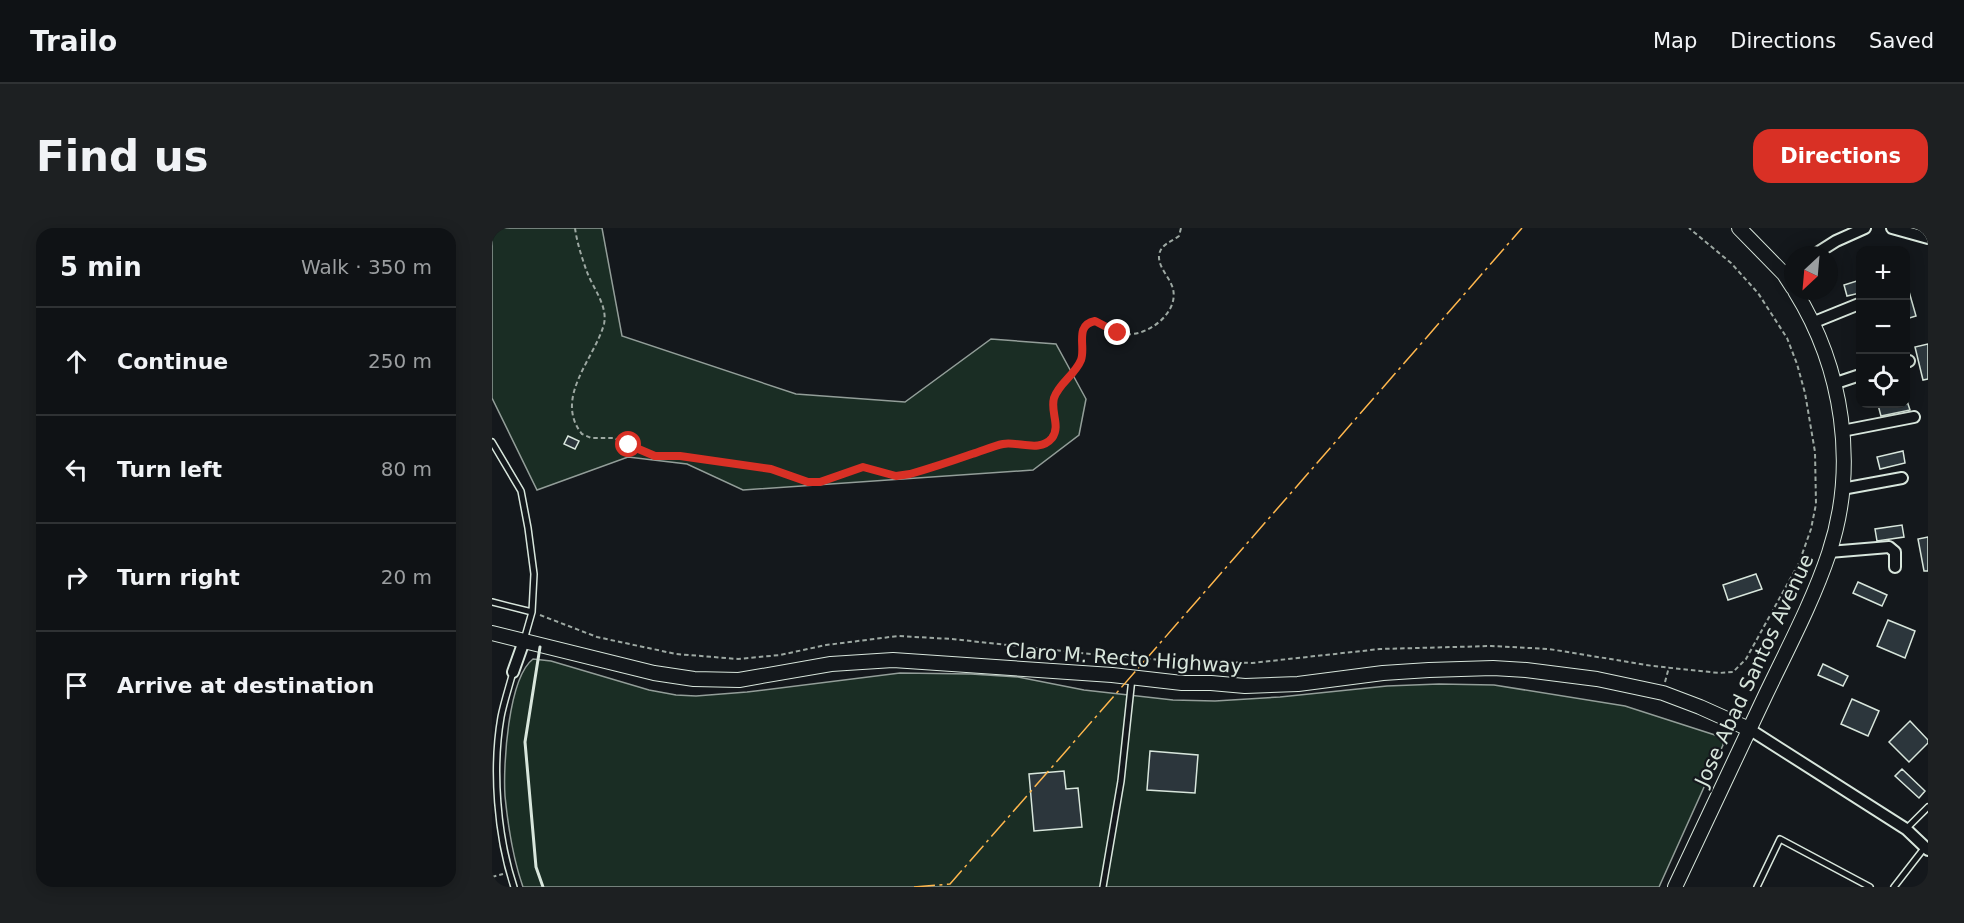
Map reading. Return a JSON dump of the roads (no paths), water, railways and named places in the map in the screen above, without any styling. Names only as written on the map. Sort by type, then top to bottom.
[{"type":"main road","name":"Jose Abad Santos Avenue","points":[[1739,228],[1784,267]]},
{"type":"main road","name":"Jose Abad Santos Avenue","points":[[1675,887],[1804,615],[1830,552],[1840,508],[1842,431],[1836,383],[1827,355],[1799,300]]},
{"type":"main road","name":"Claro M. Recto Highway","points":[[492,633],[654,673],[694,679],[739,680],[831,664],[893,660],[1245,686],[1298,684],[1383,673],[1494,668],[1526,670],[1627,684],[1663,693],[1749,729]]},
{"type":"street","points":[[1828,246],[1865,228]]},
{"type":"street","points":[[1892,228],[1928,238]]},
{"type":"street","points":[[1812,323],[1856,305]]},
{"type":"street","points":[[1836,383],[1856,376]]},
{"type":"street","points":[[1842,431],[1914,417]]},
{"type":"street","points":[[1842,489],[1902,478]]},
{"type":"street","points":[[1830,552],[1889,547],[1894,552],[1895,567]]},
{"type":"street","points":[[513,672],[524,641]]},
{"type":"street","points":[[1749,729],[1906,829],[1927,848]]},
{"type":"lane","points":[[492,442],[521,491],[534,574],[532,612],[524,641]]},
{"type":"lane","points":[[492,602],[532,612]]},
{"type":"lane","points":[[513,672],[501,717],[495,769],[500,829],[514,887]]},
{"type":"lane","points":[[1103,887],[1121,781],[1132,678]]},
{"type":"lane","points":[[1906,829],[1928,807]]},
{"type":"lane","points":[[1757,887],[1780,839],[1870,887]]},
{"type":"lane","points":[[1894,887],[1927,848]]}]
